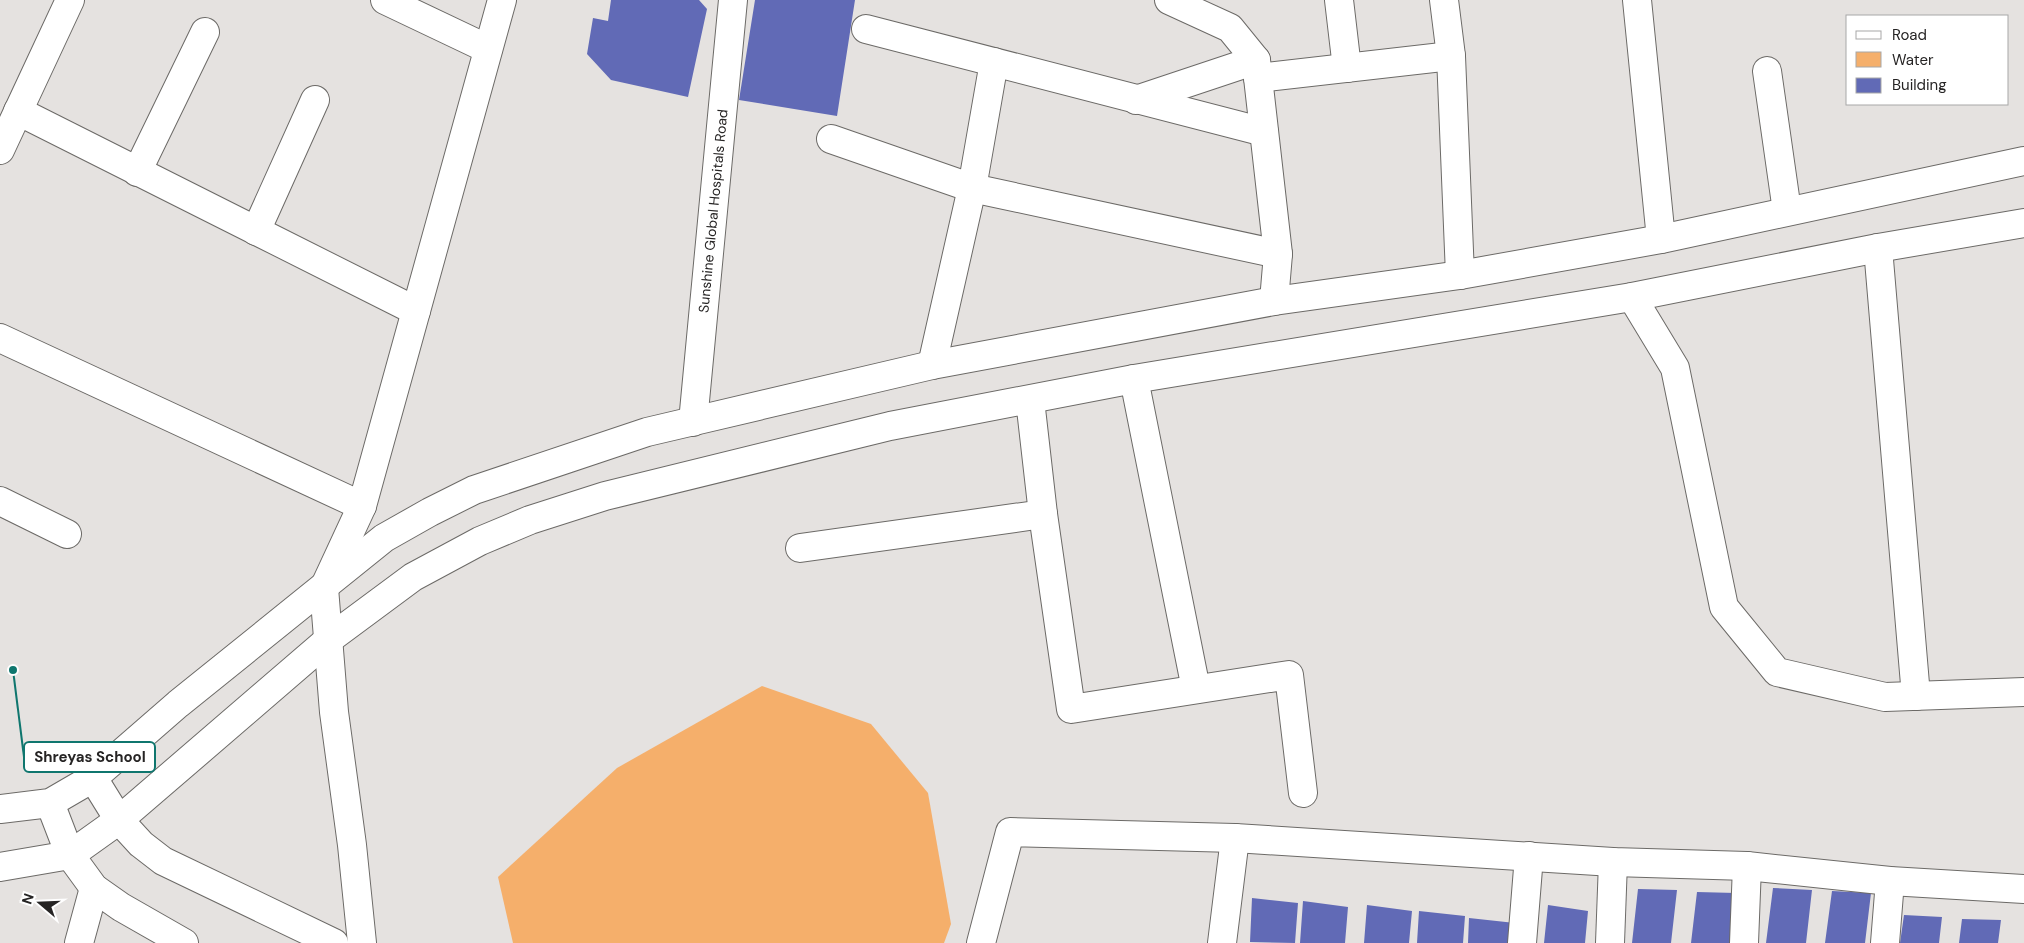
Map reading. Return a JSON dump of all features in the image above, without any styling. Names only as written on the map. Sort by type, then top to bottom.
[{"type":"main road","points":[[0,150],[70,0]]},
{"type":"main road","points":[[385,0],[488,49]]},
{"type":"main road","points":[[362,943],[352,845],[334,712],[324,588],[362,506],[502,0]]},
{"type":"main road","name":"Sunshine Global Hospitals Road","points":[[693,422],[733,0]]},
{"type":"main road","points":[[1169,0],[1230,28],[1257,69],[1278,254],[1274,301]]},
{"type":"main road","points":[[1339,0],[1347,68]]},
{"type":"main road","points":[[1444,0],[1451,56],[1460,275]]},
{"type":"main road","points":[[1637,0],[1661,239]]},
{"type":"main road","points":[[866,29],[1264,132]]},
{"type":"main road","points":[[138,172],[205,32]]},
{"type":"main road","points":[[1136,100],[1257,69],[1347,68],[1451,56]]},
{"type":"main road","points":[[932,365],[972,188],[994,62]]},
{"type":"main road","points":[[1767,71],[1787,211]]},
{"type":"main road","points":[[256,231],[316,100]]},
{"type":"main road","points":[[18,111],[416,311]]},
{"type":"main road","points":[[831,139],[972,188],[1278,254]]},
{"type":"main road","points":[[0,809],[50,803],[93,778],[178,704],[384,538],[474,490],[647,432],[932,365],[1274,301],[1460,275],[1661,239],[2024,161]]},
{"type":"main road","points":[[0,867],[70,855],[119,820],[328,640],[413,577],[480,542],[530,520],[605,496],[890,426],[1134,379],[1632,297],[1878,248],[2024,223]]},
{"type":"main road","points":[[1878,248],[1916,696]]},
{"type":"main road","points":[[1632,297],[1675,368],[1724,608],[1777,672],[1885,697],[2024,692]]},
{"type":"main road","points":[[0,338],[362,506]]},
{"type":"main road","points":[[1134,379],[1196,689]]},
{"type":"main road","points":[[1030,400],[1043,514],[1071,709],[1289,675],[1303,793]]},
{"type":"main road","points":[[0,501],[67,534]]},
{"type":"main road","points":[[800,548],[1043,514]]},
{"type":"main road","points":[[93,778],[119,820],[141,844],[164,861],[334,943]]},
{"type":"main road","points":[[50,803],[70,855],[94,888],[121,907],[184,943]]},
{"type":"main road","points":[[981,943],[1010,832],[1235,838],[1613,862],[1747,866],[1890,881],[2024,889]]},
{"type":"main road","points":[[1222,943],[1235,838]]},
{"type":"main road","points":[[1522,943],[1529,856]]},
{"type":"main road","points":[[1610,943],[1613,862]]},
{"type":"main road","points":[[1744,943],[1747,866]]},
{"type":"main road","points":[[1884,943],[1890,881]]},
{"type":"main road","points":[[79,943],[94,888]]},
{"type":"water","points":[[762,686],[871,724],[928,793],[951,924],[944,943],[513,943],[498,877],[617,768]]},
{"type":"building","points":[[611,0],[699,0],[707,9],[688,97],[611,80],[587,54],[593,18],[608,21]]},
{"type":"building","points":[[755,0],[855,0],[837,116],[739,100]]},
{"type":"building","points":[[1773,888],[1812,890],[1806,943],[1766,943]]},
{"type":"building","points":[[1638,889],[1677,890],[1671,943],[1632,943]]},
{"type":"building","points":[[1832,891],[1871,893],[1865,943],[1825,943]]},
{"type":"building","points":[[1697,892],[1736,893],[1730,943],[1691,943]]},
{"type":"building","points":[[1252,898],[1298,903],[1295,943],[1250,942]]},
{"type":"building","points":[[1303,901],[1348,907],[1345,943],[1300,943]]},
{"type":"building","points":[[1367,905],[1412,911],[1409,943],[1364,943]]},
{"type":"building","points":[[1548,905],[1588,911],[1585,943],[1544,943]]},
{"type":"building","points":[[1419,911],[1465,916],[1463,943],[1417,943]]},
{"type":"building","points":[[1904,915],[1942,917],[1939,943],[1900,943]]},
{"type":"building","points":[[1469,918],[1515,923],[1513,943],[1468,943]]},
{"type":"building","points":[[1962,919],[2001,920],[1998,943],[1959,943]]},
{"type":"place","name":"Shreyas School","points":[[13,670]]}]
